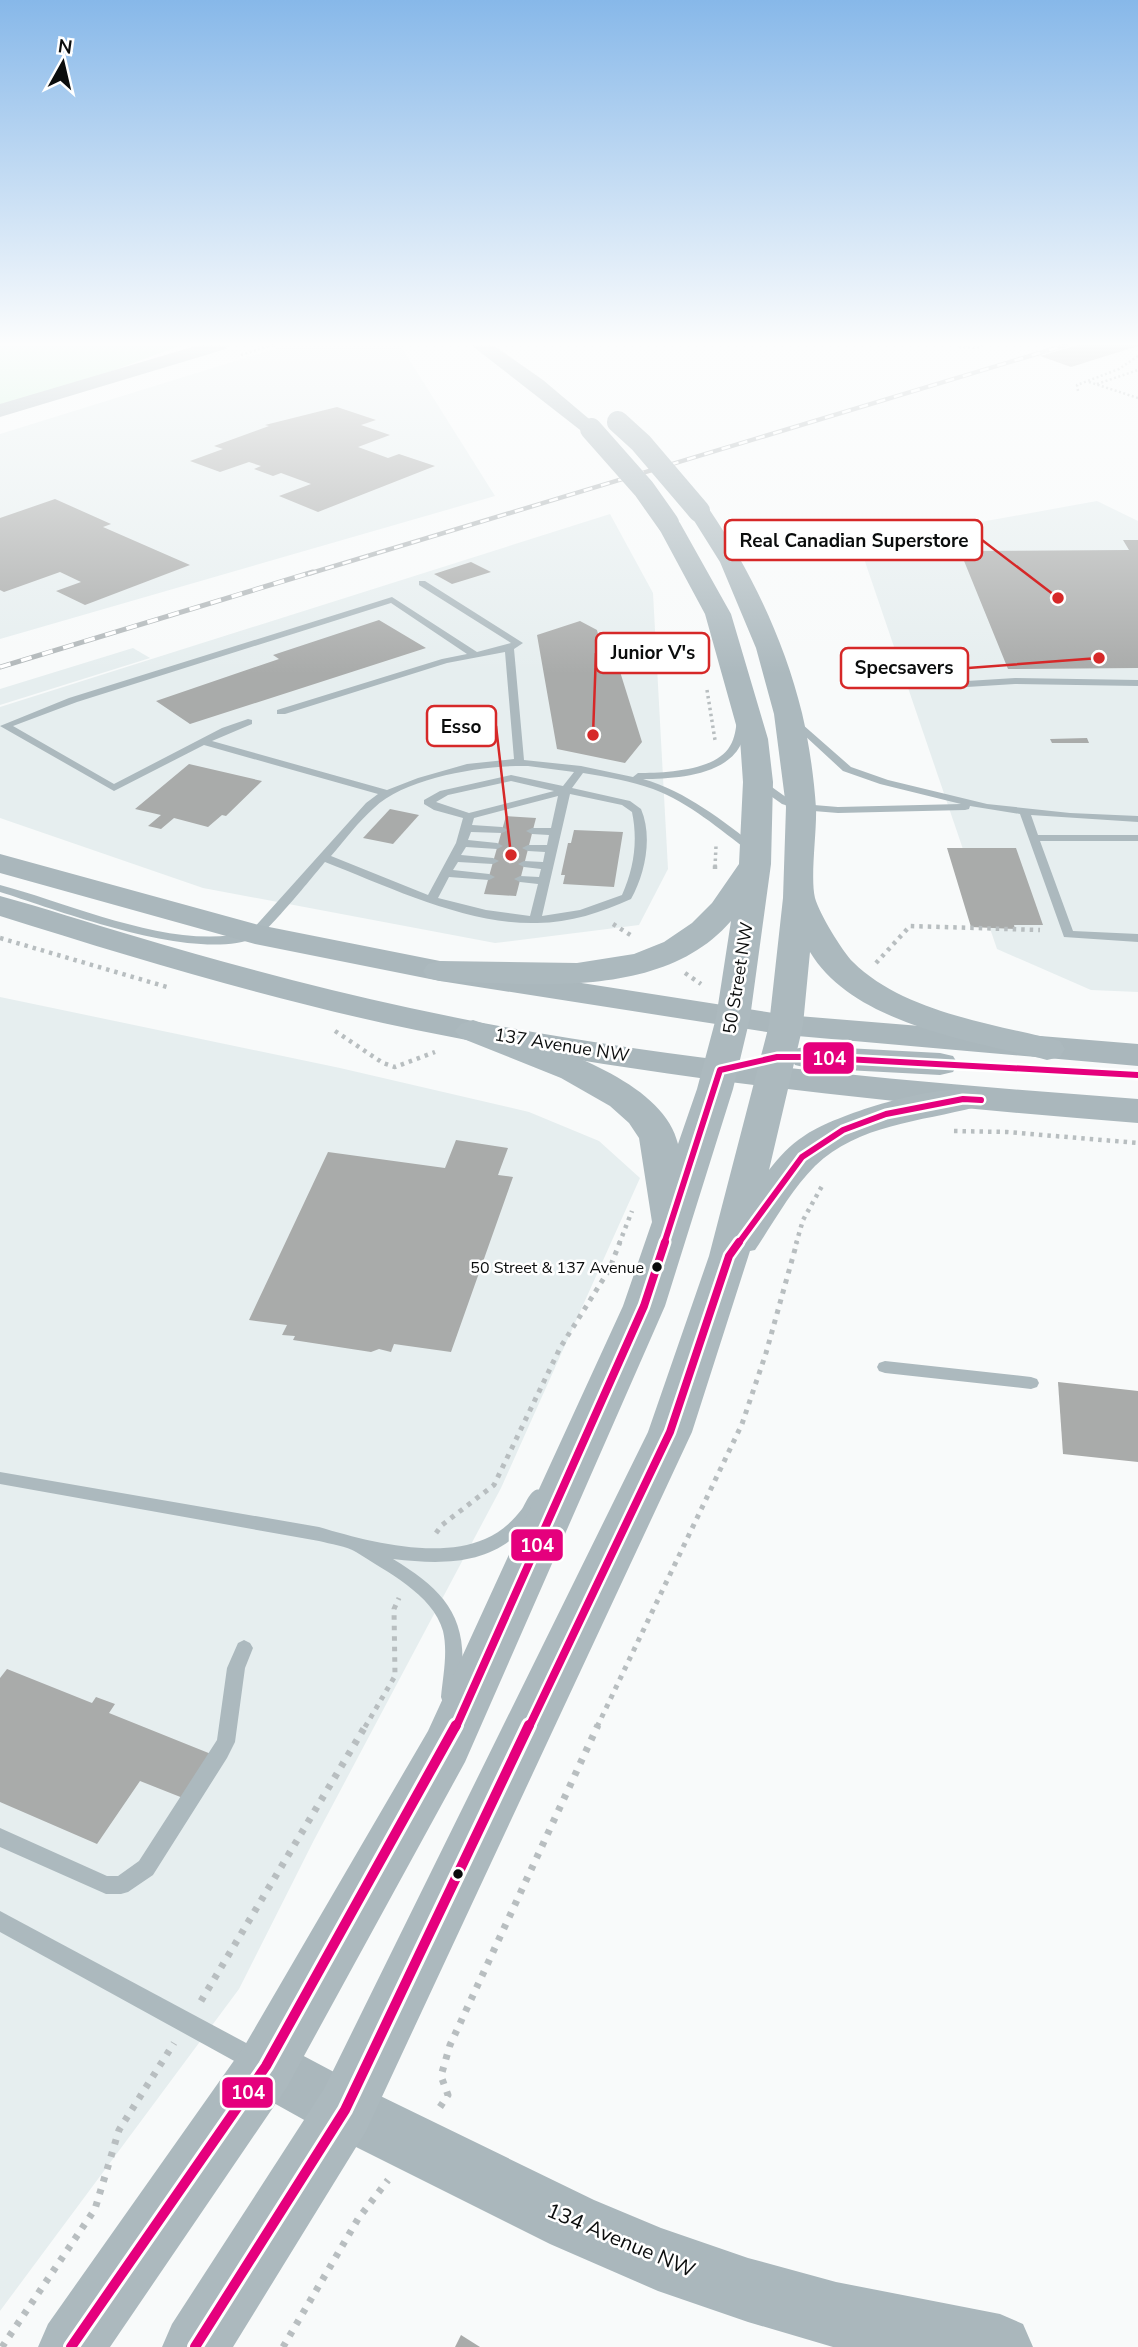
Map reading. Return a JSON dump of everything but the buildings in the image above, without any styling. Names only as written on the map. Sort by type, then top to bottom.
[{"type":"main road","name":"50 Street NW","points":[[71,2347],[266,2066],[447,1746],[644,1306],[652,1214],[727,1042],[755,857],[758,782],[754,739],[745,700],[718,614],[668,523],[644,489],[614,455]]},
{"type":"main road","points":[[195,2347],[345,2110],[670,1432],[729,1256],[778,1053],[799,898],[801,807],[788,714],[769,648],[732,562],[699,511],[651,455]]},
{"type":"main road","points":[[440,971],[591,972],[634,964],[659,955],[703,930],[725,909],[755,857]]},
{"type":"main road","name":"137 Avenue NW","points":[[0,863],[255,934],[440,971],[778,1053],[956,1115],[1138,1111]]},
{"type":"main road","points":[[799,898],[828,954],[868,990],[919,1015],[1047,1049]]},
{"type":"main road","name":"137 Avenue NW","points":[[0,906],[209,970],[328,1000],[473,1031],[727,1042]]},
{"type":"main road","points":[[209,970],[299,977],[505,1013],[727,1042],[748,1037],[778,1053],[1138,1075]]},
{"type":"main road","points":[[473,1031],[587,1075],[638,1111],[656,1133],[652,1214]]},
{"type":"main road","name":"137 Avenue NW","points":[[778,1053],[1047,1049],[1138,1055]]},
{"type":"main road","points":[[729,1256],[808,1152],[863,1121],[956,1115]]},
{"type":"main road","name":"134 Avenue NW","points":[[266,2066],[345,2110],[572,2221],[658,2259],[748,2290],[836,2326],[1000,2347]]},
{"type":"lane","points":[[281,712],[474,654],[509,648],[518,643],[422,583]]},
{"type":"lane","points":[[247,722],[114,788],[5,726],[73,700],[392,600],[474,654]]},
{"type":"lane","points":[[509,648],[519,761]]},
{"type":"lane","points":[[951,685],[1014,681],[1138,683]]},
{"type":"lane","points":[[0,888],[99,918],[172,936],[224,942],[246,940],[255,934],[370,805],[385,793],[448,771],[486,762],[519,761],[609,774],[656,777],[694,769],[728,755],[739,739],[745,700]]},
{"type":"lane","points":[[788,714],[847,769],[921,792],[987,807],[1138,819]]},
{"type":"lane","points":[[204,742],[385,793]]},
{"type":"lane","points":[[535,920],[565,791],[581,769]]},
{"type":"lane","points":[[609,774],[666,791],[690,803],[718,822],[755,857]]},
{"type":"lane","points":[[323,857],[431,900],[486,914],[535,920],[568,918],[596,911],[627,897],[635,879],[643,835],[637,811],[626,803],[511,778],[444,793],[428,802],[468,822],[502,830]]},
{"type":"lane","points":[[758,782],[786,802],[801,807],[838,810],[987,807]]},
{"type":"lane","points":[[468,822],[565,791]]},
{"type":"lane","points":[[1024,811],[1068,934],[1138,938]]},
{"type":"lane","points":[[431,900],[462,844],[468,822]]},
{"type":"lane","points":[[533,831],[555,832]]},
{"type":"lane","points":[[1035,838],[1138,838]]},
{"type":"lane","points":[[462,844],[498,846]]},
{"type":"lane","points":[[528,848],[551,849]]},
{"type":"lane","points":[[454,858],[493,861]]},
{"type":"lane","points":[[524,864],[548,866]]},
{"type":"lane","points":[[445,873],[489,877]]},
{"type":"lane","points":[[520,879],[544,881]]},
{"type":"lane","points":[[886,1367],[1031,1383]]},
{"type":"lane","points":[[0,1478],[320,1534],[362,1548],[452,1554],[475,1551],[508,1535],[521,1523],[606,1391]]},
{"type":"lane","points":[[362,1548],[410,1579],[444,1614],[452,1630],[447,1746]]},
{"type":"lane","points":[[0,1837],[106,1885],[121,1885],[146,1868],[226,1742],[236,1668],[244,1648]]},
{"type":"lane","points":[[0,1921],[266,2066]]},
{"type":"path","points":[[909,525],[904,528],[910,545],[922,554]]},
{"type":"path","points":[[705,681],[718,761]]},
{"type":"path","points":[[714,873],[718,822]]},
{"type":"path","points":[[870,970],[909,926],[1040,930]]},
{"type":"path","points":[[956,1115],[1007,1132],[1138,1143]]},
{"type":"path","points":[[283,2347],[358,2219],[416,2143],[448,2095],[441,2076],[450,2045],[649,1615],[742,1424],[763,1364],[803,1220],[812,1200],[829,1177]]},
{"type":"path","points":[[424,1553],[442,1525],[494,1485],[560,1348],[609,1270],[652,1214]]},
{"type":"path","points":[[2,2347],[96,2209],[119,2130],[188,2023],[389,1688],[395,1676],[396,1664],[394,1609],[410,1579]]},
{"type":"shaded area","points":[[0,455],[469,455],[495,496],[0,639]]},
{"type":"shaded area","points":[[1097,501],[1138,521],[1138,992],[1091,990],[997,949],[859,544]]},
{"type":"shaded area","points":[[610,514],[653,593],[668,869],[639,925],[495,943],[203,888],[0,818],[0,707]]},
{"type":"shaded area","points":[[133,648],[150,658],[0,705],[0,689]]},
{"type":"shaded area","points":[[0,997],[340,1068],[529,1112],[599,1141],[640,1178],[501,1488],[314,1840],[239,1989],[0,2311]]},
{"type":"railway","points":[[308,574],[703,455]]},
{"type":"railway","points":[[0,667],[313,572]]},
{"type":"transit line","name":"104","points":[[71,2347],[266,2066],[447,1746],[644,1306],[720,1070],[777,1057],[809,1057],[1138,1075]]},
{"type":"transit line","name":"104","points":[[195,2347],[345,2110],[670,1432],[729,1256],[802,1157],[843,1130],[886,1114],[963,1099],[981,1100]]},
{"type":"place","name":"Real Canadian Superstore","points":[[1058,598]]},
{"type":"place","name":"Specsavers","points":[[1099,658]]},
{"type":"place","name":"Junior V's","points":[[593,735]]},
{"type":"place","name":"Esso","points":[[511,855]]},
{"type":"place","name":"50 Street & 137 Avenue","points":[[657,1267]]}]
